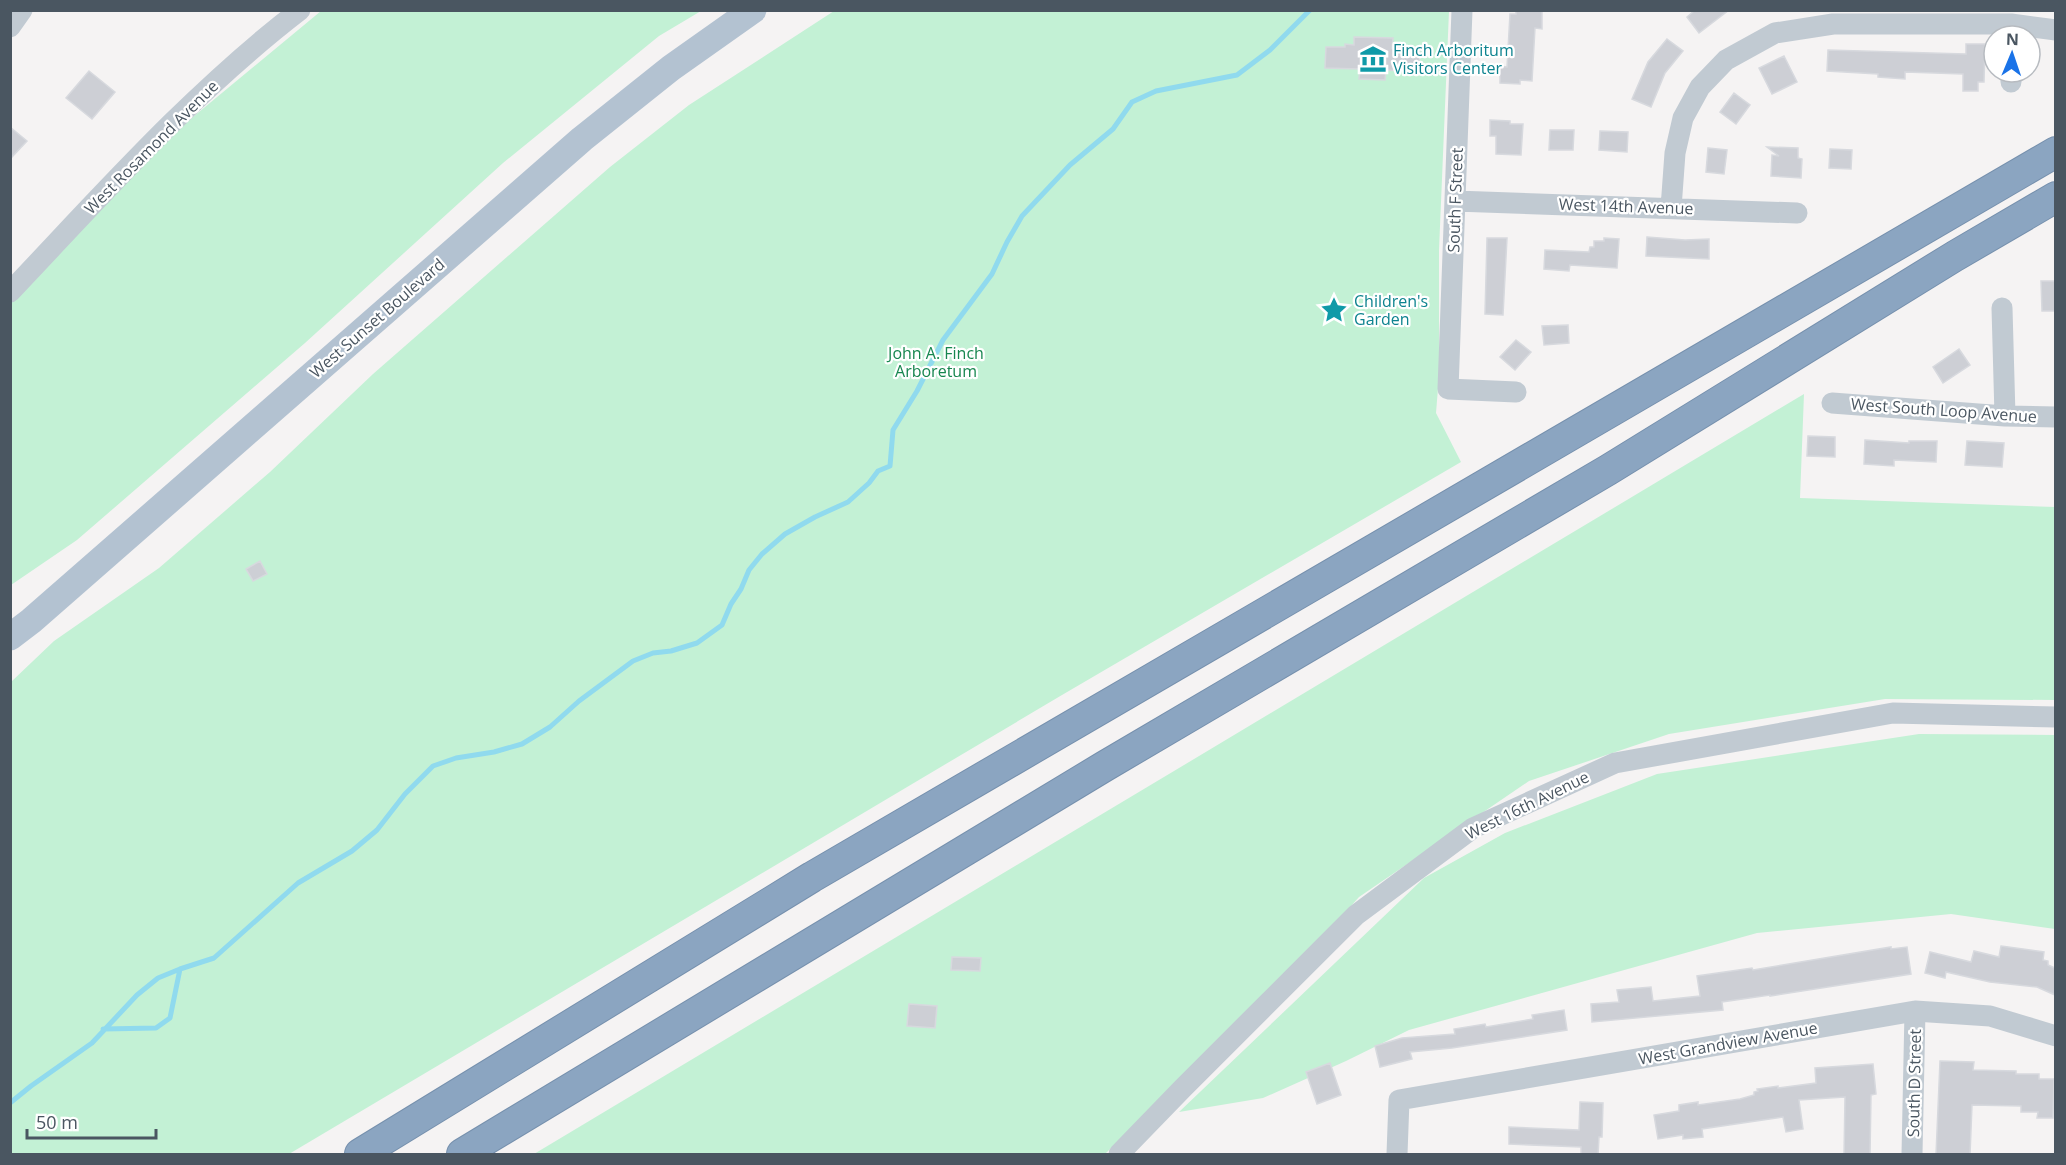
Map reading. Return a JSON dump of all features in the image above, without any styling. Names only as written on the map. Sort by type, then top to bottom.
[{"type":"highway","points":[[360,1155],[812,877],[2055,152]]},
{"type":"highway","points":[[462,1155],[1105,766],[1608,470],[2055,197]]},
{"type":"main road","name":"West Sunset Boulevard","points":[[10,637],[582,139],[671,68],[753,10]]},
{"type":"street","points":[[10,27],[22,10]]},
{"type":"street","name":"West Rosamond Avenue","points":[[10,292],[161,133],[259,41],[300,10]]},
{"type":"street","name":"South F Street","points":[[1462,10],[1448,389],[1516,392]]},
{"type":"street","points":[[1671,208],[1675,153],[1683,118],[1700,87],[1726,60],[1775,33],[1833,24],[1982,24]]},
{"type":"street","name":"West 14th Avenue","points":[[1455,201],[1797,213]]},
{"type":"street","points":[[2002,308],[2005,416]]},
{"type":"street","name":"West South Loop Avenue","points":[[1832,403],[2005,416],[2055,417]]},
{"type":"street","name":"West 16th Avenue","points":[[1119,1155],[1356,915],[1473,828],[1616,763],[1893,713],[2055,717]]},
{"type":"street","name":"West Grandview Avenue","points":[[1397,1155],[1399,1100],[1915,1011],[1990,1016],[2055,1036]]},
{"type":"street","name":"South D Street","points":[[1912,1155],[1915,1011]]},
{"type":"green space","points":[[321,11],[701,11],[659,36],[503,163],[305,343],[77,540],[11,585],[11,302],[164,141]]},
{"type":"green space","name":"John A. Finch Arboretum","points":[[834,11],[1449,11],[1439,250],[1439,376],[1436,413],[1461,462],[1062,695],[289,1154],[11,1154],[11,682],[54,641],[159,568],[270,472],[373,374],[610,167],[689,105]]},
{"type":"green space","points":[[1804,394],[1800,498],[2055,507],[2055,700],[1885,699],[1669,734],[1529,781],[1359,897],[1329,931],[1105,1154],[534,1154]]},
{"type":"green space","points":[[1919,734],[2055,735],[2055,929],[1951,914],[1757,933],[1409,1030],[1263,1098],[1179,1112],[1424,878],[1505,833],[1657,774]]},
{"type":"building","points":[[1516,10],[1542,10],[1542,29],[1535,28],[1532,81],[1520,80],[1520,84],[1500,83],[1500,66],[1507,67],[1510,14],[1516,14]]},
{"type":"building","points":[[1695,10],[1729,10],[1699,33],[1687,17]]},
{"type":"building","name":"Finch Arboritum Visitors Center","points":[[1354,37],[1393,38],[1392,48],[1420,49],[1419,72],[1386,70],[1385,80],[1359,79],[1360,69],[1325,68],[1326,47],[1354,45]]},
{"type":"building","points":[[1667,39],[1683,51],[1665,73],[1651,107],[1632,99],[1648,62]]},
{"type":"building","points":[[1966,44],[1982,44],[1982,82],[1978,82],[1978,91],[1963,91],[1963,74],[1905,72],[1905,79],[1878,77],[1878,74],[1827,71],[1828,50],[1966,54]]},
{"type":"building","points":[[1784,56],[1797,82],[1772,94],[1759,68]]},
{"type":"building","points":[[89,71],[115,92],[92,119],[66,98]]},
{"type":"building","points":[[1734,93],[1750,105],[1736,124],[1720,112]]},
{"type":"building","points":[[1490,120],[1523,124],[1521,155],[1496,154],[1496,136],[1490,136]]},
{"type":"building","points":[[10,127],[27,141],[10,159]]},
{"type":"building","points":[[1550,130],[1574,130],[1573,150],[1549,150]]},
{"type":"building","points":[[1600,131],[1628,132],[1627,152],[1599,150]]},
{"type":"building","points":[[1767,147],[1798,148],[1798,158],[1802,159],[1801,178],[1771,176],[1772,155],[1779,156]]},
{"type":"building","points":[[1708,148],[1727,150],[1724,174],[1706,172]]},
{"type":"building","points":[[1830,149],[1852,150],[1851,169],[1829,168]]},
{"type":"building","points":[[1647,237],[1709,239],[1709,259],[1646,256]]},
{"type":"building","points":[[1487,238],[1507,238],[1503,315],[1485,314]]},
{"type":"building","points":[[1604,238],[1619,239],[1617,268],[1570,265],[1569,271],[1544,269],[1545,250],[1589,252],[1590,247],[1594,247],[1594,241],[1604,241]]},
{"type":"building","points":[[2041,281],[2055,281],[2055,311],[2042,311]]},
{"type":"building","points":[[1568,325],[1569,343],[1544,345],[1542,326]]},
{"type":"building","points":[[1516,340],[1531,352],[1515,370],[1500,357]]},
{"type":"building","points":[[1959,349],[1970,365],[1943,383],[1933,367]]},
{"type":"building","points":[[1808,436],[1835,437],[1835,457],[1807,456]]},
{"type":"building","points":[[1865,440],[1909,443],[1909,441],[1937,441],[1936,462],[1894,460],[1894,466],[1864,464]]},
{"type":"building","points":[[1967,441],[2004,443],[2002,467],[1965,465]]},
{"type":"building","points":[[260,561],[267,574],[253,581],[246,569]]},
{"type":"building","points":[[2001,946],[2044,952],[2043,960],[2048,961],[2048,965],[2055,968],[2055,995],[2037,987],[1990,982],[1946,972],[1945,978],[1925,973],[1930,952],[1971,962],[1974,951],[1999,957]]},
{"type":"building","points":[[1891,947],[1891,949],[1907,947],[1911,974],[1722,1002],[1723,1010],[1592,1022],[1591,1004],[1619,1002],[1617,990],[1651,987],[1653,1001],[1700,996],[1697,976],[1752,968],[1753,970]]},
{"type":"building","points":[[952,957],[981,958],[980,971],[951,970]]},
{"type":"building","points":[[909,1004],[937,1006],[935,1028],[907,1026]]},
{"type":"building","points":[[1564,1010],[1567,1030],[1452,1048],[1410,1052],[1412,1059],[1380,1067],[1375,1046],[1402,1038],[1455,1034],[1454,1029],[1485,1024],[1486,1027],[1533,1019],[1532,1015]]},
{"type":"building","points":[[1940,1061],[1974,1062],[1973,1070],[2016,1071],[2016,1074],[2039,1074],[2039,1079],[2054,1079],[2053,1118],[2037,1118],[2038,1112],[2021,1112],[2021,1106],[1972,1105],[1970,1155],[1936,1155]]},
{"type":"building","points":[[1330,1063],[1341,1095],[1317,1104],[1306,1072]]},
{"type":"building","points":[[1873,1064],[1876,1094],[1871,1095],[1870,1155],[1844,1155],[1845,1097],[1799,1100],[1803,1129],[1786,1132],[1783,1117],[1702,1129],[1703,1137],[1683,1139],[1683,1135],[1658,1139],[1654,1115],[1679,1111],[1679,1105],[1698,1102],[1698,1105],[1740,1099],[1754,1095],[1757,1089],[1816,1083],[1815,1068]]},
{"type":"building","points":[[1580,1102],[1603,1103],[1602,1137],[1599,1137],[1598,1155],[1581,1154],[1581,1147],[1509,1144],[1509,1127],[1579,1130]]},
{"type":"waterway","points":[[10,1103],[92,1043],[137,995],[158,978],[214,958],[298,883],[352,851],[377,830],[405,794],[433,766],[456,758],[494,752],[522,744],[550,727],[579,701],[633,661],[653,653],[671,651],[697,643],[722,625],[749,570],[762,554],[785,534],[848,502],[869,483],[878,471],[890,466],[893,430],[917,391],[943,340],[992,274],[1022,216],[1070,165],[1113,129],[1132,102],[1156,91],[1237,75],[1270,50],[1310,10]]},
{"type":"waterway","points":[[103,1029],[156,1028],[170,1018],[180,969]]},
{"type":"place","name":"Finch Arboritum Visitors Center","points":[[1373,59]]},
{"type":"place","name":"Children's Garden","points":[[1334,310]]}]
